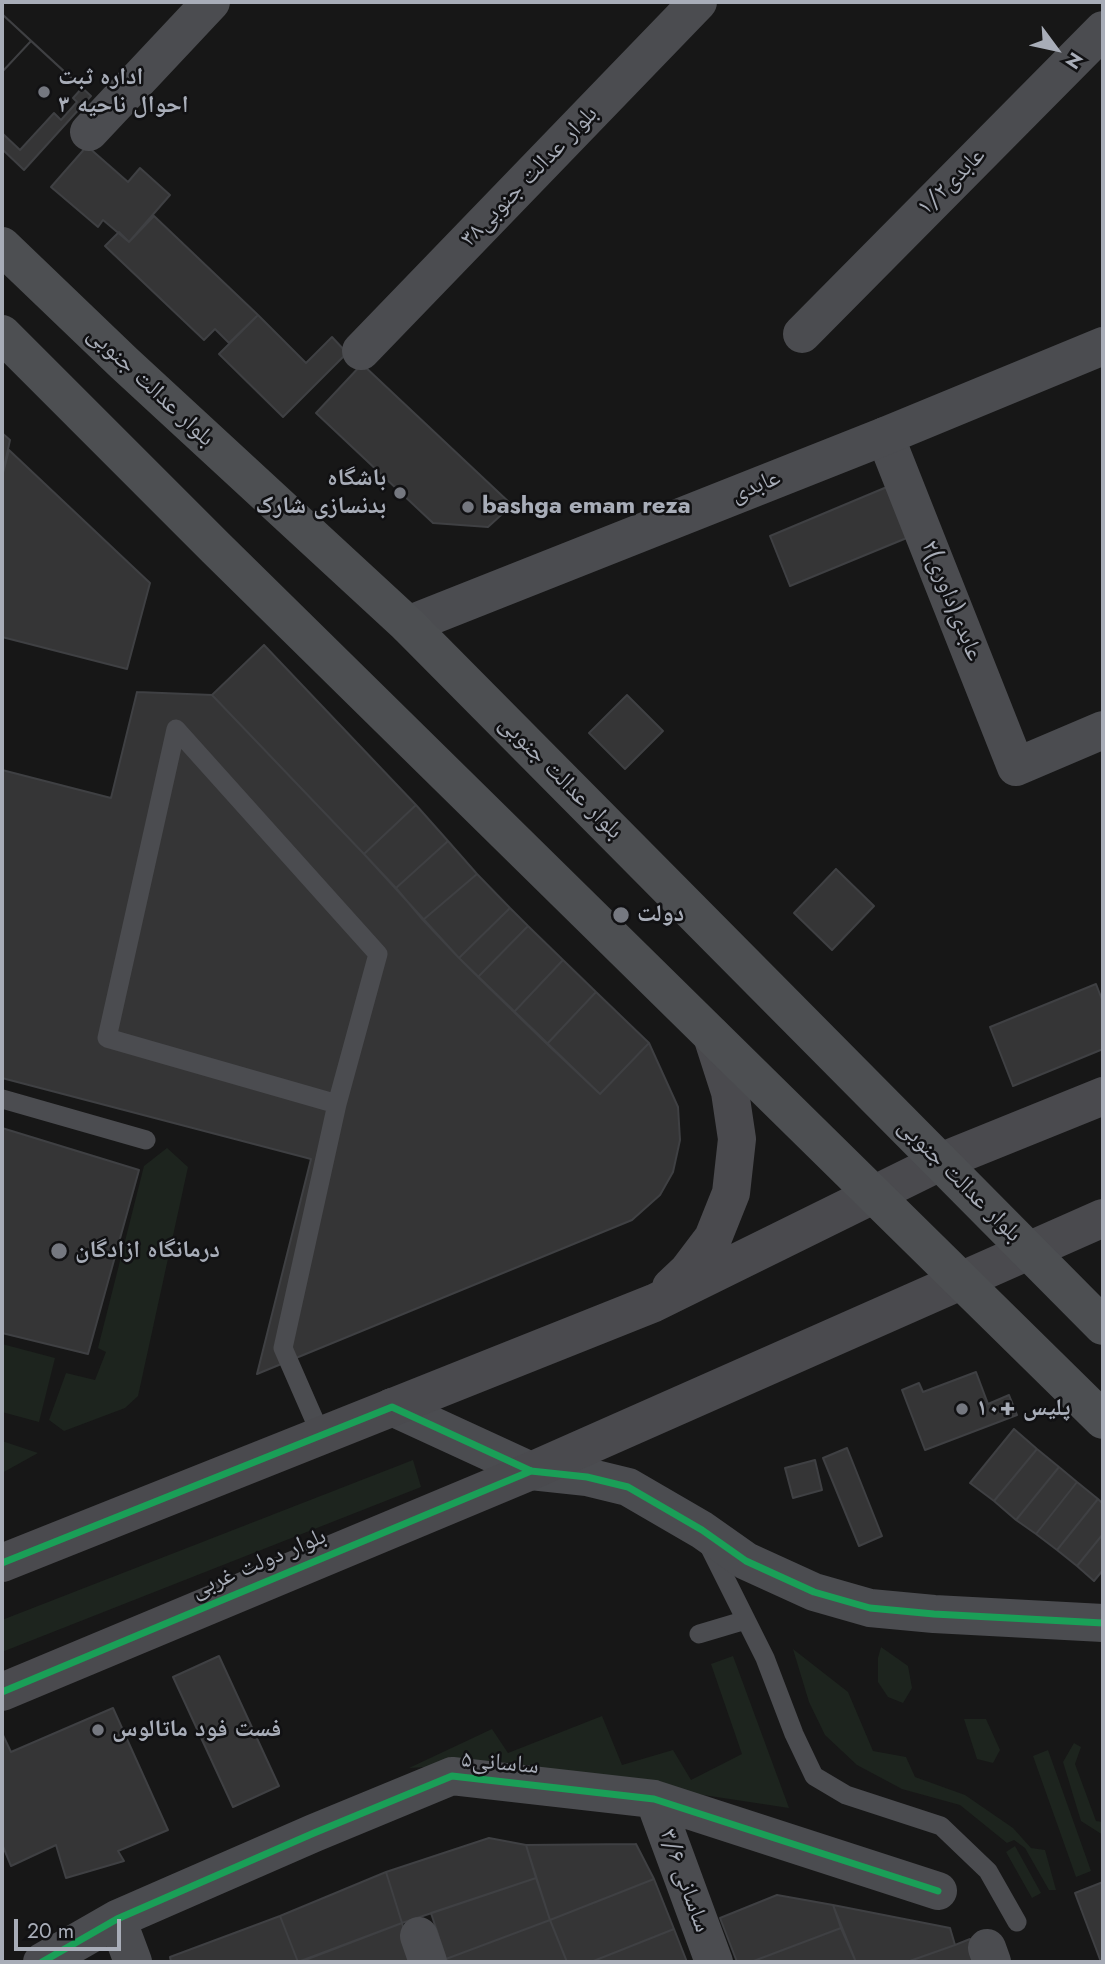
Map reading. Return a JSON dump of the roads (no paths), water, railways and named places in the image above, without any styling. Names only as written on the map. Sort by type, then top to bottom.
[{"type":"main road","name":"بلوار عدالت جنوبی","points":[[2,246],[124,363],[408,625],[1103,1326]]},
{"type":"main road","points":[[2,334],[225,558],[1100,1417]]},
{"type":"main road","points":[[654,1303],[688,1271],[713,1238],[731,1193],[737,1139],[730,1091],[712,1036]]},
{"type":"main road","points":[[6,1560],[654,1303],[940,1162],[1103,1096]]},
{"type":"main road","name":"بلوار دولت غربی","points":[[2,1692],[530,1471],[1103,1219]]},
{"type":"street","points":[[89,132],[211,2]]},
{"type":"street","name":"بلوار عدالت جنوبی۳۸","points":[[361,351],[698,2]]},
{"type":"street","name":"عابدی۱/۲","points":[[802,334],[1103,30]]},
{"type":"street","name":"عابدی","points":[[408,625],[885,436],[1103,346]]},
{"type":"street","name":"۲عابدی(داوری)","points":[[885,436],[1016,767],[1103,730]]},
{"type":"street","points":[[391,1407],[530,1471],[587,1477],[628,1487],[746,1561],[814,1592],[870,1608],[1103,1623]]},
{"type":"street","name":"۵ساسانی","points":[[42,1962],[117,1919],[452,1776],[654,1799],[938,1891]]},
{"type":"street","name":"۳/۶ ساسانی","points":[[654,1799],[714,1962]]},
{"type":"street","points":[[117,1919],[133,1962]]},
{"type":"lane","points":[[321,1435],[283,1348],[337,1104],[378,954],[176,729],[107,1038],[337,1104]]},
{"type":"lane","points":[[2,1099],[146,1140]]},
{"type":"lane","points":[[702,1531],[765,1658],[794,1734],[814,1776],[846,1795],[941,1826],[988,1871],[1017,1922]]},
{"type":"lane","points":[[699,1634],[746,1620]]},
{"type":"place","name":"اداره ثبت احوال ناحیه ۳","points":[[44,92]]},
{"type":"place","name":"باشگاه بدنسازی شارک","points":[[400,493]]},
{"type":"place","name":"bashga emam reza","points":[[468,507]]},
{"type":"place","name":"دولت","points":[[621,915]]},
{"type":"place","name":"درمانگاه ازادگان","points":[[59,1251]]},
{"type":"place","name":"پلیس +۱۰","points":[[962,1409]]},
{"type":"place","name":"فست فود ماتالوس","points":[[98,1730]]}]
